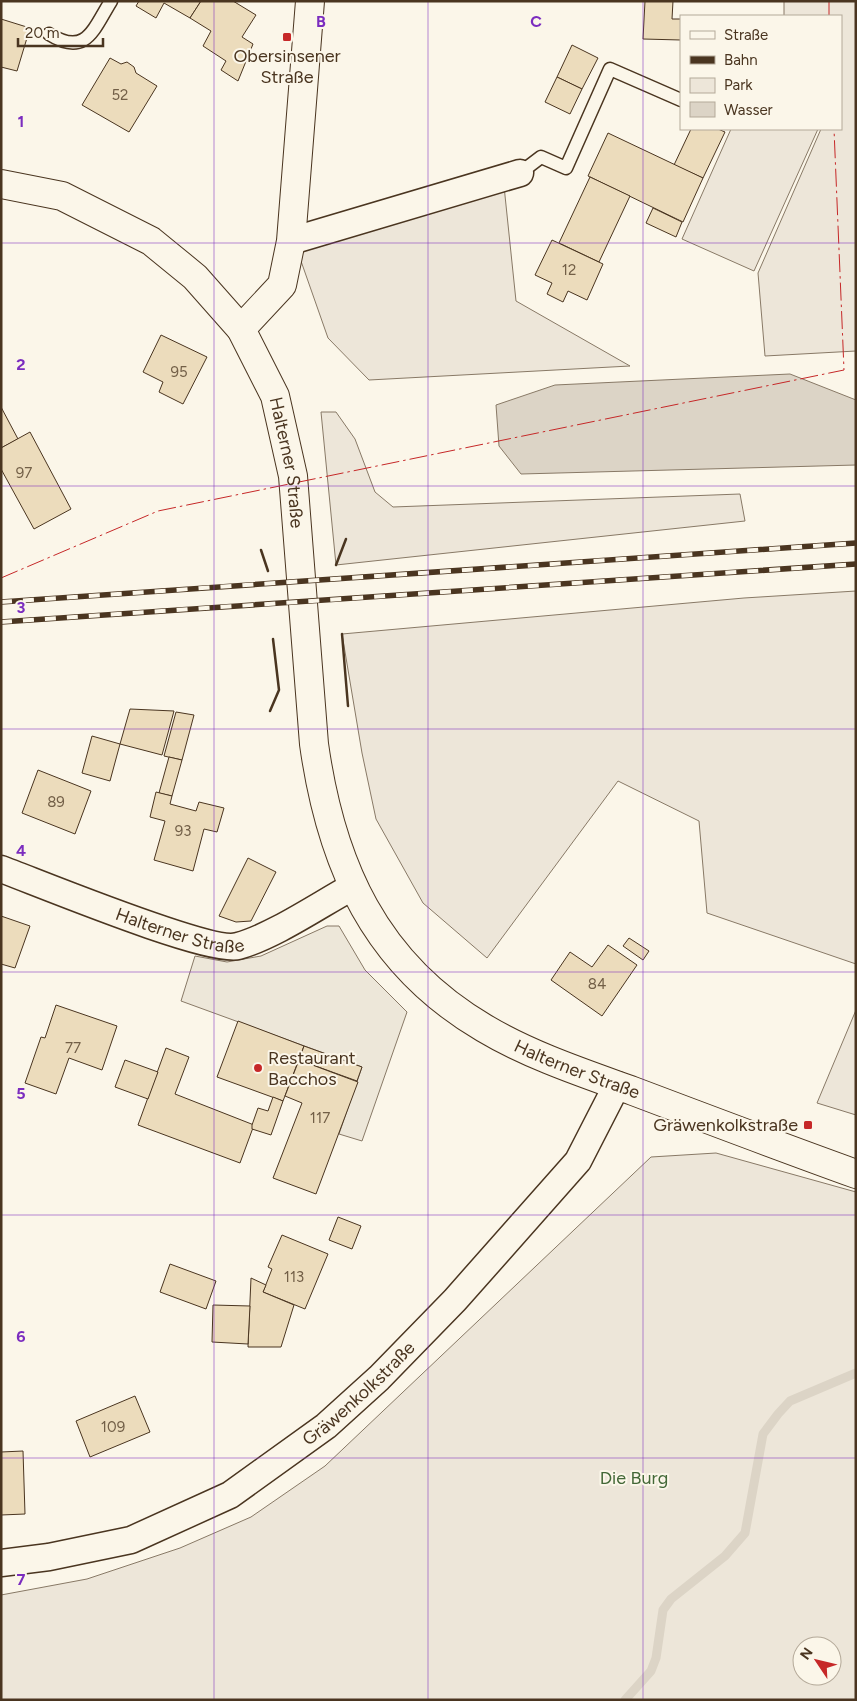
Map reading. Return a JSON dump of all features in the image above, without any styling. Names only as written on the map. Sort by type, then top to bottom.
[{"type":"main road","points":[[241,329],[282,285],[291,242],[310,1]]},
{"type":"main road","name":"Halterner Straße","points":[[1,184],[62,196],[151,241],[195,277],[241,329],[275,396],[293,476],[319,782],[341,860],[352,887],[386,941],[413,974],[444,1002],[484,1028],[538,1054],[856,1174]]},
{"type":"street","points":[[291,242],[520,173]]},
{"type":"street","name":"Halterner Straße","points":[[1,869],[194,940],[236,947],[269,933],[352,887]]},
{"type":"street","name":"Gräwenkolkstraße","points":[[1,1563],[48,1557],[131,1540],[230,1494],[326,1426],[379,1378],[455,1300],[578,1161],[617,1085]]},
{"type":"lane","points":[[49,34],[62,42],[76,44],[87,38],[111,1]]},
{"type":"lane","points":[[520,173],[541,157],[566,168],[610,69],[680,100]]},
{"type":"lane","points":[[1,856],[4,856],[1,864]]},
{"type":"green space","points":[[784,1],[856,1],[856,351],[765,356],[758,273],[821,130],[842,130],[842,15],[784,15]]},
{"type":"green space","points":[[731,130],[818,130],[754,271],[682,239]]},
{"type":"green space","points":[[504,186],[516,301],[630,366],[369,380],[328,338],[295,244]]},
{"type":"green space","points":[[321,412],[336,412],[355,439],[375,492],[393,507],[740,494],[745,521],[336,565]]},
{"type":"green space","points":[[856,591],[856,964],[707,913],[699,821],[618,781],[487,958],[423,903],[376,819],[362,753],[342,634],[744,598]]},
{"type":"green space","points":[[856,1010],[856,1115],[817,1103]]},
{"type":"green space","name":"Die Burg","points":[[716,1153],[856,1192],[856,1700],[1,1700],[1,1595],[87,1579],[180,1548],[251,1517],[325,1466],[651,1157]]},
{"type":"shaded area","points":[[327,926],[339,926],[365,970],[407,1012],[362,1141],[339,1134],[362,1067],[181,1001],[195,956],[227,962],[261,956]]},
{"type":"water","points":[[790,374],[856,400],[856,465],[521,474],[499,446],[496,405],[555,385]]},
{"type":"building","points":[[139,1],[201,1],[190,18],[164,3],[156,18],[136,6]]},
{"type":"building","points":[[201,1],[233,1],[256,15],[242,37],[253,44],[238,81],[221,70],[226,61],[203,46],[211,31],[190,18]]},
{"type":"building","points":[[645,1],[673,1],[672,19],[680,19],[680,40],[643,39]]},
{"type":"building","points":[[1,19],[30,28],[17,71],[1,67]]},
{"type":"building","points":[[572,45],[598,58],[582,89],[557,77]]},
{"type":"building","points":[[110,58],[121,64],[127,62],[134,67],[136,73],[157,86],[129,132],[82,105]]},
{"type":"building","points":[[557,77],[582,89],[570,114],[545,102]]},
{"type":"building","points":[[691,130],[720,130],[725,132],[703,178],[674,165]]},
{"type":"building","points":[[608,133],[703,178],[683,222],[588,176]]},
{"type":"building","points":[[590,177],[630,196],[599,262],[559,243]]},
{"type":"building","points":[[653,208],[682,222],[676,237],[646,223]]},
{"type":"building","points":[[552,240],[603,264],[587,300],[568,291],[563,302],[547,294],[552,283],[535,275]]},
{"type":"building","points":[[161,335],[207,357],[183,404],[159,392],[163,382],[143,372]]},
{"type":"building","points":[[1,407],[18,439],[1,448]]},
{"type":"building","points":[[30,432],[71,509],[34,529],[1,469],[1,448]]},
{"type":"building","points":[[130,709],[174,711],[162,755],[120,744]]},
{"type":"building","points":[[176,712],[194,715],[182,760],[164,756]]},
{"type":"building","points":[[92,736],[120,744],[110,781],[82,773]]},
{"type":"building","points":[[169,757],[182,760],[172,796],[159,793]]},
{"type":"building","points":[[38,770],[91,791],[75,834],[22,813]]},
{"type":"building","points":[[156,792],[172,796],[170,804],[196,811],[199,802],[224,808],[217,832],[204,829],[193,871],[154,860],[165,821],[150,817]]},
{"type":"building","points":[[248,858],[276,872],[251,921],[236,922],[219,916]]},
{"type":"building","points":[[1,916],[30,926],[15,968],[1,964]]},
{"type":"building","points":[[629,938],[649,951],[643,960],[623,946]]},
{"type":"building","points":[[608,945],[637,965],[602,1016],[551,980],[570,952],[592,967]]},
{"type":"building","points":[[56,1005],[117,1026],[102,1070],[69,1058],[56,1094],[25,1083],[41,1037],[45,1038]]},
{"type":"building","name":"Restaurant Bacchos","points":[[238,1021],[304,1046],[283,1101],[217,1077]]},
{"type":"building","points":[[304,1046],[362,1067],[357,1081],[299,1060]]},
{"type":"building","points":[[166,1048],[189,1057],[175,1094],[254,1125],[240,1163],[138,1125]]},
{"type":"building","points":[[125,1060],[158,1072],[148,1099],[115,1087]]},
{"type":"building","points":[[299,1060],[358,1082],[316,1194],[273,1178],[302,1103],[285,1096]]},
{"type":"building","points":[[273,1097],[283,1101],[271,1135],[252,1129],[258,1108],[268,1111]]},
{"type":"building","points":[[338,1217],[361,1226],[352,1249],[329,1240]]},
{"type":"building","points":[[282,1235],[328,1254],[305,1309],[263,1292],[272,1269],[268,1267]]},
{"type":"building","points":[[170,1264],[216,1281],[206,1309],[160,1292]]},
{"type":"building","points":[[251,1278],[266,1285],[263,1292],[294,1305],[281,1347],[248,1347]]},
{"type":"building","points":[[213,1305],[250,1306],[248,1344],[212,1342]]},
{"type":"building","points":[[135,1396],[150,1432],[90,1457],[76,1421]]},
{"type":"building","points":[[23,1451],[25,1514],[1,1515],[1,1452]]},
{"type":"waterway","points":[[625,1700],[651,1671],[656,1658],[663,1610],[671,1599],[725,1556],[745,1533],[763,1434],[790,1401],[856,1373]]},
{"type":"railway","points":[[1,602],[856,543]]},
{"type":"railway","points":[[1,622],[856,564]]},
{"type":"wall","points":[[336,565],[346,539]]},
{"type":"wall","points":[[261,550],[268,571]]},
{"type":"wall","points":[[342,634],[348,706]]},
{"type":"wall","points":[[270,711],[279,690],[273,639]]},
{"type":"power","points":[[829,1],[829,15]]},
{"type":"power","points":[[1,578],[158,511],[844,370],[834,130]]},
{"type":"place","name":"Obersinsener Straße","points":[[287,37]]},
{"type":"place","name":"Restaurant Bacchos","points":[[258,1068]]},
{"type":"place","name":"Gräwenkolkstraße","points":[[808,1125]]}]
